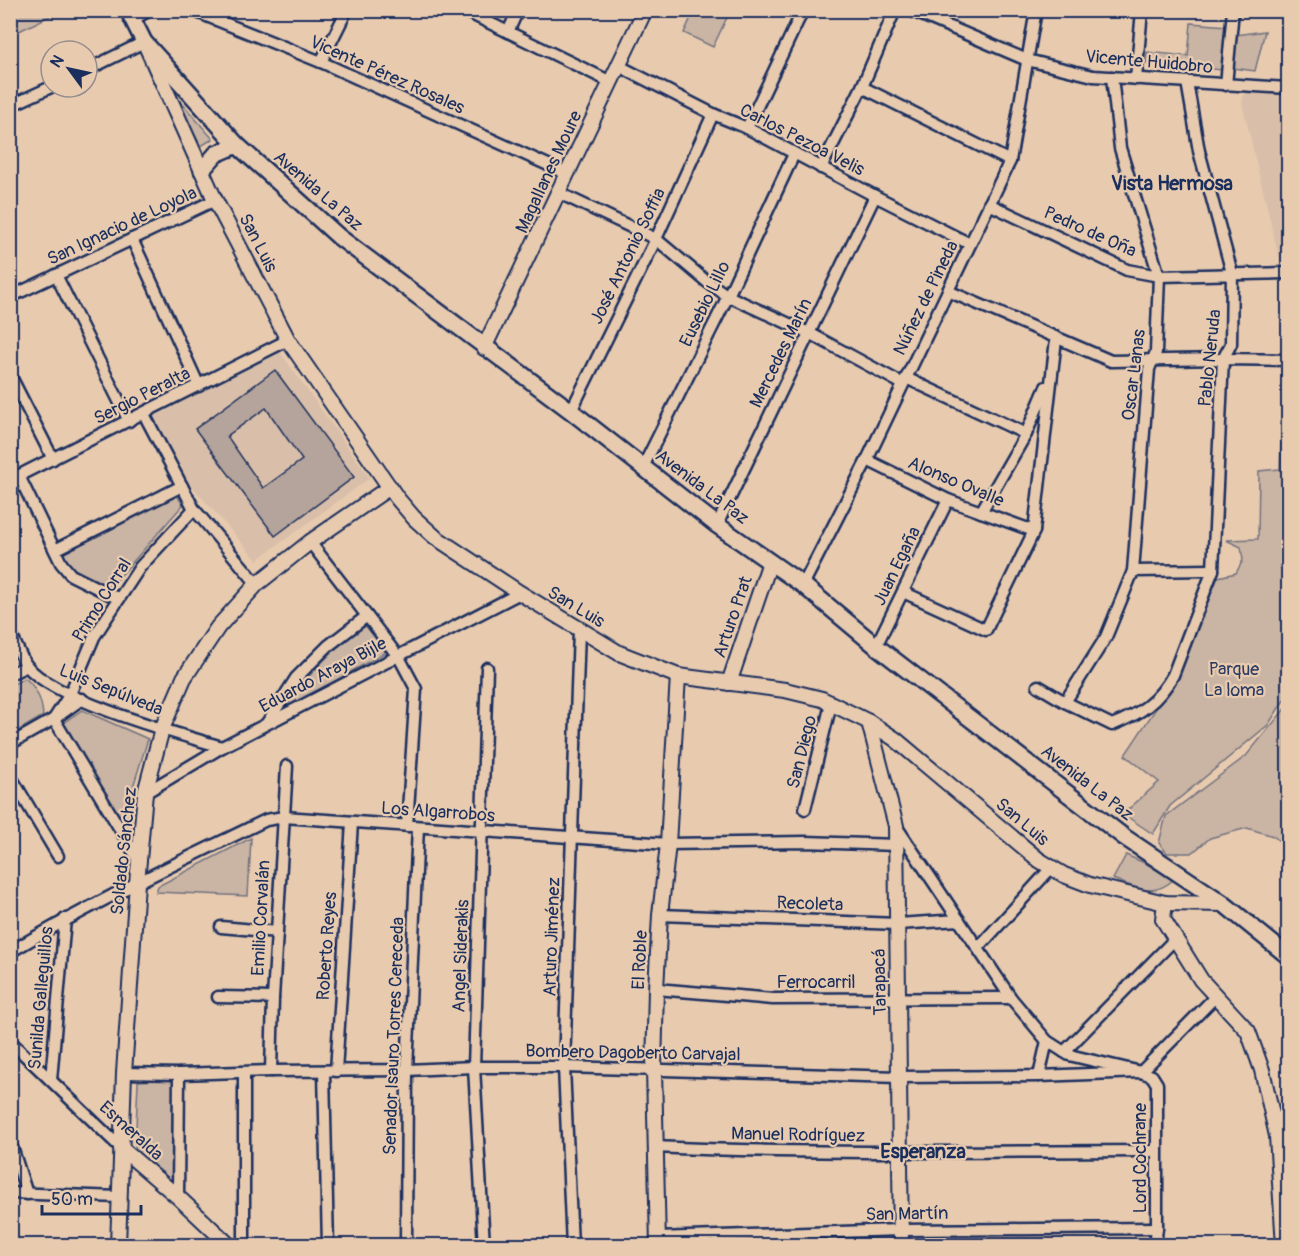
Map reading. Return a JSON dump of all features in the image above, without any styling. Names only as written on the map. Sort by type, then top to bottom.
[{"type":"main road","name":"Avenida La Paz","points":[[130,15],[144,42],[237,145],[339,237],[571,411],[717,525],[803,585],[876,646],[1124,837],[1224,904],[1288,956]]},
{"type":"main road","points":[[202,170],[216,154],[237,145]]},
{"type":"street","points":[[130,15],[150,10]]},
{"type":"street","name":"Vicente Pérez Rosales","points":[[192,10],[321,62],[568,174]]},
{"type":"street","points":[[321,62],[347,10]]},
{"type":"street","points":[[508,32],[518,10]]},
{"type":"street","name":"Magallanes Moure","points":[[484,348],[645,10]]},
{"type":"street","points":[[747,128],[803,10]]},
{"type":"street","points":[[821,168],[862,87],[895,10]]},
{"type":"street","name":"Vicente Huidobro","points":[[910,10],[1027,60],[1093,76],[1288,88]]},
{"type":"street","name":"Núñez de Pineda","points":[[803,585],[867,460],[1010,161],[1036,10]]},
{"type":"street","points":[[1136,79],[1142,10]]},
{"type":"street","points":[[1226,85],[1233,10]]},
{"type":"street","points":[[470,12],[611,82]]},
{"type":"street","points":[[99,63],[144,42]]},
{"type":"street","name":"San Luis","points":[[144,42],[215,200],[288,340],[405,508],[430,532],[520,593],[619,652],[678,676],[785,690],[822,699],[869,722],[895,739],[1039,860],[1064,875],[1090,885],[1165,903],[1224,904]]},
{"type":"street","name":"Carlos Pezoa Velis","points":[[619,66],[713,114],[747,128],[970,244]]},
{"type":"street","name":"Oscar Lanas","points":[[1065,702],[1106,638],[1133,571],[1149,369],[1156,352],[1159,276],[1120,148],[1112,77]]},
{"type":"street","name":"Pablo Neruda","points":[[1038,686],[1112,725],[1134,716],[1146,708],[1165,689],[1173,675],[1213,570],[1223,359],[1231,344],[1232,273],[1199,151],[1187,82]]},
{"type":"street","points":[[862,87],[1010,161]]},
{"type":"street","points":[[10,106],[39,93]]},
{"type":"street","name":"José Antonio Soffia","points":[[571,411],[656,239],[713,114]]},
{"type":"street","name":"Eusebio Lillo","points":[[643,467],[728,296],[794,154]]},
{"type":"street","points":[[559,193],[656,239],[705,281],[728,296],[905,381],[1026,434]]},
{"type":"street","name":"Mercedes Marín","points":[[717,525],[874,196]]},
{"type":"street","name":"San Ignacio de Loyola","points":[[10,297],[215,200]]},
{"type":"street","name":"Pedro de Oña","points":[[989,204],[1127,270],[1159,276],[1288,273]]},
{"type":"street","points":[[132,239],[198,386]]},
{"type":"street","points":[[56,275],[129,421]]},
{"type":"street","points":[[948,291],[1111,361],[1288,360]]},
{"type":"street","points":[[903,592],[986,630],[1034,531],[1056,339]]},
{"type":"street","name":"Sergio Peralta","points":[[15,478],[288,340]]},
{"type":"street","points":[[10,375],[53,459]]},
{"type":"street","points":[[981,512],[1026,434],[1051,375]]},
{"type":"street","points":[[144,414],[194,509],[257,584]]},
{"type":"street","name":"Alonso Ovalle","points":[[867,460],[948,500],[1034,531]]},
{"type":"street","points":[[15,478],[61,563],[71,575],[119,599]]},
{"type":"street","points":[[55,550],[182,486]]},
{"type":"street","name":"Soldado Sánchez","points":[[118,1245],[124,1073],[137,883],[145,793],[162,729],[190,669],[218,627],[257,584],[310,542],[390,486]]},
{"type":"street","name":"Juan Egaña","points":[[876,646],[948,500]]},
{"type":"street","name":"Primo Corral","points":[[54,719],[70,694],[94,637],[140,567],[194,509]]},
{"type":"street","name":"Senador Isauro Torres Cereceda","points":[[310,542],[397,655],[416,689],[406,1070],[406,1245]]},
{"type":"street","name":"Arturo Prat","points":[[729,683],[770,562]]},
{"type":"street","points":[[1133,571],[1213,570]]},
{"type":"street","name":"Eduardo Araya Bijle","points":[[145,793],[267,723],[520,593]]},
{"type":"street","points":[[267,723],[296,678],[328,646],[367,616]]},
{"type":"street","name":"Arturo Jiménez","points":[[572,1245],[564,1067],[579,630]]},
{"type":"street","name":"Luis Sepúlveda","points":[[10,633],[27,666],[49,685],[162,729],[222,747]]},
{"type":"street","points":[[10,675],[27,666]]},
{"type":"street","name":"Angel Siderakis","points":[[484,1245],[474,1067],[487,668]]},
{"type":"street","name":"El Roble","points":[[657,1242],[654,1069],[660,915],[668,844],[678,676]]},
{"type":"street","name":"Primo Corral","points":[[10,744],[54,719],[82,699]]},
{"type":"street","name":"San Diego","points":[[805,809],[831,704]]},
{"type":"street","points":[[54,719],[140,861]]},
{"type":"street","name":"Tarapacá","points":[[869,722],[896,826],[901,1245]]},
{"type":"street","name":"Emilio Corvalán","points":[[271,1071],[273,998],[287,766]]},
{"type":"street","points":[[10,775],[57,856]]},
{"type":"street","name":"Los Algarrobos","points":[[10,952],[65,919],[137,883],[266,820],[284,817],[668,844],[805,842],[897,845]]},
{"type":"street","name":"Roberto Reyes","points":[[328,1245],[330,1072],[352,823]]},
{"type":"street","points":[[896,826],[1011,998],[1047,1041],[1064,1053],[1141,1072],[1215,997]]},
{"type":"street","points":[[978,948],[1052,867]]},
{"type":"street","points":[[1165,903],[1163,919],[1201,980],[1248,1031],[1262,1070],[1277,1136],[1284,1245]]},
{"type":"street","name":"Recoleta","points":[[660,915],[898,924],[959,920]]},
{"type":"street","name":"Sunilda Galleguillos","points":[[51,1080],[65,919]]},
{"type":"street","points":[[220,927],[277,932]]},
{"type":"street","points":[[1064,1053],[1175,939]]},
{"type":"street","name":"Ferrocarril","points":[[657,989],[773,999],[1011,998]]},
{"type":"street","points":[[218,997],[273,998]]},
{"type":"street","name":"Esmeralda","points":[[10,1041],[121,1148],[231,1245]]},
{"type":"street","points":[[1039,1076],[1047,1041]]},
{"type":"street","name":"Bombero Dagoberto Carvajal","points":[[124,1073],[330,1072],[474,1067],[654,1069],[899,1077],[1039,1076],[1141,1072]]},
{"type":"street","name":"Lord Cochrane","points":[[1141,1072],[1152,1076],[1157,1084],[1155,1245]]},
{"type":"street","points":[[244,1073],[244,1245]]},
{"type":"street","points":[[178,1197],[179,1074]]},
{"type":"street","points":[[10,1141],[27,1194]]},
{"type":"street","name":"Manuel Rodríguez","points":[[655,1147],[900,1153],[1156,1151]]},
{"type":"street","points":[[10,1193],[118,1197]]},
{"type":"street","name":"San Martín","points":[[657,1242],[900,1230],[1156,1228]]},
{"type":"shaded area","points":[[1245,90],[1288,93],[1288,261],[1280,262],[1242,103]]},
{"type":"shaded area","points":[[278,349],[370,478],[257,560],[181,474],[149,415]]},
{"type":"green space","points":[[11,10],[47,11],[50,16],[11,35]]},
{"type":"green space","points":[[694,11],[730,11],[713,47],[684,33]]},
{"type":"green space","points":[[1191,23],[1227,26],[1223,70],[1146,63],[1147,52],[1188,56]]},
{"type":"green space","points":[[1265,31],[1255,71],[1233,68],[1236,35]]},
{"type":"green space","points":[[168,87],[213,139],[201,146]]},
{"type":"green space","name":"Parque La loma","points":[[1284,371],[1288,371],[1288,694],[1268,725],[1170,806],[1153,834],[1123,814],[1159,782],[1125,755],[1177,677],[1218,577],[1236,573],[1243,560],[1241,547],[1226,540],[1258,539],[1259,471],[1280,469]]},
{"type":"green space","points":[[177,495],[183,505],[109,589],[70,567],[62,551]]},
{"type":"green space","points":[[365,623],[386,652],[280,712],[319,665]]},
{"type":"green space","points":[[25,678],[38,695],[43,716],[11,735],[11,685]]},
{"type":"green space","points":[[1288,705],[1288,848],[1273,836],[1247,828],[1210,838],[1192,853],[1167,853],[1159,843],[1166,816],[1246,756]]},
{"type":"green space","points":[[82,710],[148,739],[133,787],[130,839],[63,723]]},
{"type":"green space","points":[[251,838],[248,896],[156,892],[158,886]]},
{"type":"green space","points":[[1126,855],[1147,864],[1173,880],[1158,889],[1144,890],[1113,879]]},
{"type":"green space","points":[[176,1079],[172,1181],[135,1151],[138,1081]]},
{"type":"building","points":[[275,370],[354,477],[275,536],[195,429]],"holes":[[[266,408],[302,460],[263,488],[227,436]]]},
{"type":"district","name":"Vista Hermosa","points":[[1172,183]]},
{"type":"district","name":"Esperanza","points":[[923,1151]]}]
